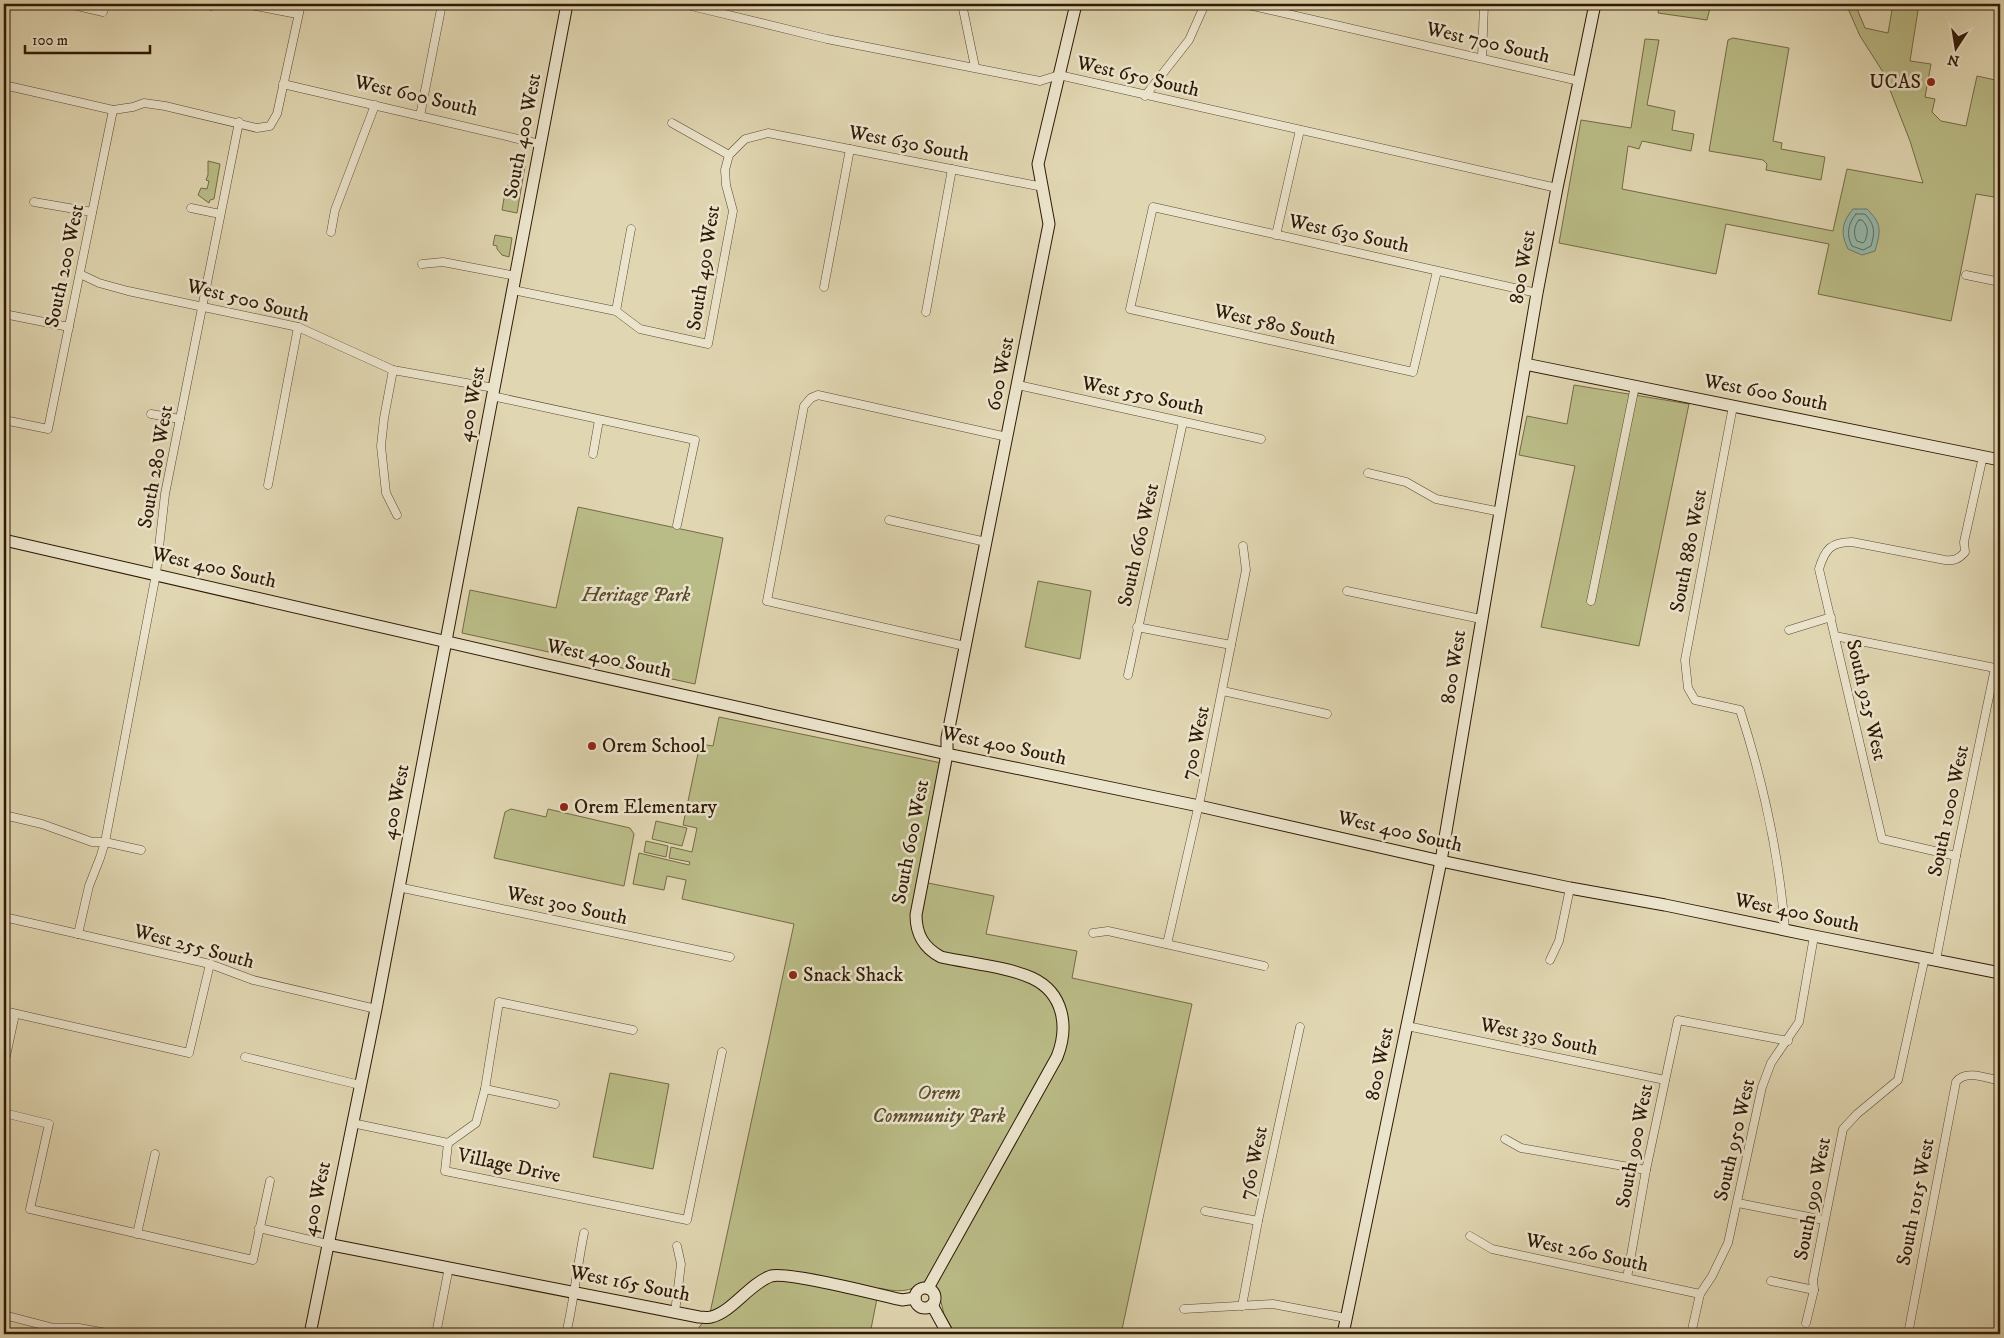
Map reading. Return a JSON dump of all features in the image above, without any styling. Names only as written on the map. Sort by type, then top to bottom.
[{"type":"street","points":[[69,4],[103,12]]},
{"type":"street","points":[[245,4],[297,14]]},
{"type":"street","points":[[4,86],[113,110],[133,108],[144,103],[238,122],[257,128],[270,126],[277,114],[297,14],[301,4]]},
{"type":"street","points":[[420,116],[442,4]]},
{"type":"street","name":"South 400 West","points":[[516,276],[567,4]]},
{"type":"street","name":"West 650 South","points":[[683,4],[827,39],[1040,81],[1059,75],[1556,188]]},
{"type":"street","points":[[962,4],[976,67]]},
{"type":"street","name":"600 West","points":[[947,754],[947,738],[1049,224],[1044,186],[1038,164],[1076,4]]},
{"type":"street","points":[[1145,96],[1189,40],[1205,4]]},
{"type":"street","name":"West 700 South","points":[[1244,4],[1579,81]]},
{"type":"street","points":[[1482,58],[1484,4]]},
{"type":"street","name":"800 West","points":[[1343,1334],[1441,861],[1537,293],[1556,188],[1595,4]]},
{"type":"street","name":"West 600 South","points":[[283,84],[540,144]]},
{"type":"street","points":[[330,232],[335,210],[375,105]]},
{"type":"street","name":"South 200 West","points":[[4,420],[48,429],[113,110]]},
{"type":"street","name":"South 280 West","points":[[78,934],[89,886],[105,842],[156,574],[156,560],[165,494],[238,122]]},
{"type":"street","points":[[672,123],[729,155]]},
{"type":"street","points":[[1276,235],[1300,130]]},
{"type":"street","name":"West 630 South","points":[[729,155],[745,139],[757,134],[768,133],[1044,186]]},
{"type":"street","points":[[824,287],[850,149]]},
{"type":"street","name":"South 490 West","points":[[616,311],[640,329],[708,344],[734,211],[726,185],[725,170],[729,155]]},
{"type":"street","points":[[926,312],[952,168]]},
{"type":"street","points":[[34,202],[92,212]]},
{"type":"street","name":"West 630 South","points":[[1130,309],[1153,207],[1537,293]]},
{"type":"street","points":[[191,208],[220,214]]},
{"type":"street","points":[[513,290],[616,311],[631,229]]},
{"type":"street","points":[[422,264],[443,262],[516,276]]},
{"type":"street","name":"West 580 South","points":[[1130,309],[1413,372],[1438,271]]},
{"type":"street","name":"West 500 South","points":[[80,274],[99,283],[128,291],[298,327],[393,370],[493,392],[599,420],[695,440],[677,525]]},
{"type":"street","points":[[1966,275],[2000,282]]},
{"type":"street","name":"400 West","points":[[310,1334],[376,1009],[516,276]]},
{"type":"street","points":[[9,315],[69,327]]},
{"type":"street","points":[[268,485],[298,327]]},
{"type":"street","name":"West 600 South","points":[[1525,364],[2000,460]]},
{"type":"street","points":[[393,370],[381,446],[386,493],[396,515]]},
{"type":"street","name":"West 550 South","points":[[1018,385],[1261,439]]},
{"type":"street","points":[[1591,601],[1635,386]]},
{"type":"street","points":[[966,646],[767,602],[804,406],[811,398],[818,395],[1007,437]]},
{"type":"street","name":"South 880 West","points":[[1733,406],[1685,660],[1688,688],[1695,700],[1740,710],[1752,746],[1770,822],[1781,883],[1785,929]]},
{"type":"street","points":[[151,414],[180,420]]},
{"type":"street","points":[[593,454],[599,420]]},
{"type":"street","name":"South 660 West","points":[[1128,674],[1183,422]]},
{"type":"street","name":"South 925 West","points":[[1956,856],[1882,839],[1819,569],[1823,557],[1829,548],[1839,542],[1852,542],[1953,561],[1960,557],[1965,552],[1964,542],[1983,456]]},
{"type":"street","points":[[1368,473],[1406,482],[1436,499],[1501,512]]},
{"type":"street","points":[[889,520],[986,542]]},
{"type":"street","name":"West 400 South","points":[[4,540],[947,754],[1199,806],[1570,888],[2000,973]]},
{"type":"street","name":"700 West","points":[[1167,944],[1223,691],[1246,570],[1243,546]]},
{"type":"street","points":[[1347,591],[1481,618]]},
{"type":"street","points":[[1789,630],[1830,617]]},
{"type":"street","points":[[1137,627],[1231,645]]},
{"type":"street","name":"South 1000 West","points":[[1835,636],[1995,668],[1956,856],[1931,958]]},
{"type":"street","points":[[1223,691],[1327,714]]},
{"type":"street","name":"South 600 West","points":[[928,1288],[1057,1057],[1062,1045],[1064,1028],[1062,1013],[1052,995],[1034,979],[1023,974],[941,957],[925,946],[918,934],[916,916],[947,754]]},
{"type":"street","points":[[4,815],[42,824],[92,842],[105,842],[141,850]]},
{"type":"street","name":"West 300 South","points":[[398,887],[730,957]]},
{"type":"street","points":[[1550,960],[1559,941],[1570,888]]},
{"type":"street","name":"West 255 South","points":[[4,917],[210,964],[253,980],[376,1009]]},
{"type":"street","points":[[1093,933],[1108,932],[1264,966]]},
{"type":"street","name":"South 950 West","points":[[1700,1294],[1712,1276],[1728,1243],[1762,1086],[1771,1063],[1788,1041],[1798,1022],[1814,936]]},
{"type":"street","name":"South 990 West","points":[[1806,1323],[1814,1290],[1824,1220],[1843,1129],[1856,1114],[1898,1080],[1931,958]]},
{"type":"street","points":[[4,1011],[189,1053],[210,964]]},
{"type":"street","points":[[448,1143],[476,1123],[485,1089],[500,1002],[633,1030]]},
{"type":"street","points":[[6,1056],[15,1014]]},
{"type":"street","name":"South 900 West","points":[[1627,1278],[1646,1170],[1678,1020],[1788,1041]]},
{"type":"street","name":"West 330 South","points":[[1407,1026],[1664,1080]]},
{"type":"street","name":"760 West","points":[[1242,1306],[1258,1221],[1300,1027]]},
{"type":"street","name":"Village Drive","points":[[352,1123],[448,1143],[445,1170],[687,1220],[722,1052]]},
{"type":"street","points":[[245,1057],[360,1085]]},
{"type":"street","name":"South 1015 West","points":[[1908,1334],[1955,1086],[1960,1078],[1969,1075],[2000,1081]]},
{"type":"street","points":[[485,1089],[555,1104]]},
{"type":"street","points":[[4,1113],[49,1124],[30,1209],[253,1260],[270,1181]]},
{"type":"street","points":[[1505,1140],[1521,1148],[1646,1170]]},
{"type":"street","points":[[137,1234],[155,1154]]},
{"type":"street","points":[[1738,1203],[1824,1220]]},
{"type":"street","points":[[1205,1210],[1258,1221]]},
{"type":"street","points":[[260,1228],[327,1244]]},
{"type":"street","points":[[566,1334],[584,1233]]},
{"type":"street","name":"West 260 South","points":[[1470,1236],[1492,1248],[1700,1294]]},
{"type":"street","name":"West 165 South","points":[[327,1244],[699,1317],[711,1318],[741,1298],[758,1282],[773,1276],[799,1278],[902,1300],[914,1298],[916,1304],[921,1308],[927,1308],[932,1305]]},
{"type":"street","points":[[675,1312],[681,1264],[677,1246]]},
{"type":"street","points":[[436,1334],[449,1267]]},
{"type":"street","points":[[1770,1281],[1814,1290]]},
{"type":"street","points":[[914,1298],[918,1290],[922,1288],[928,1288],[933,1291],[935,1297],[932,1305],[948,1334]]},
{"type":"street","points":[[1691,1334],[1700,1294]]},
{"type":"street","points":[[1184,1309],[1273,1304],[1346,1318]]},
{"type":"street","points":[[4,1315],[54,1328],[80,1328],[112,1334]]},
{"type":"green space","points":[[1650,4],[1711,4],[1707,20],[1658,13],[1659,6]]},
{"type":"green space","points":[[1846,4],[1855,4],[1865,28],[1888,33],[1893,4],[1919,4],[1910,61],[1931,64],[1925,97],[1935,99],[1932,112],[1941,121],[1966,126],[1977,76],[2000,81],[2000,198],[1976,194],[1951,321],[1818,294],[1829,244],[1726,224],[1716,274],[1559,243],[1581,120],[1631,128],[1645,39],[1659,40],[1647,105],[1675,111],[1672,130],[1694,134],[1691,151],[1642,141],[1639,149],[1628,146],[1622,189],[1833,231],[1847,169],[1923,183],[1910,141],[1883,72],[1860,36]]},
{"type":"green space","points":[[1733,38],[1789,48],[1773,141],[1782,143],[1781,149],[1825,157],[1821,180],[1766,170],[1767,164],[1763,160],[1709,151],[1728,40]]},
{"type":"green space","points":[[208,161],[220,164],[214,199],[210,200],[209,203],[198,195],[201,188],[207,189],[209,181],[206,180]]},
{"type":"green space","points":[[521,165],[525,166],[517,213],[502,210],[506,187],[509,185],[513,168],[516,169]]},
{"type":"green space","points":[[495,235],[512,238],[509,257],[502,255],[497,246],[493,245]]},
{"type":"green space","points":[[1574,385],[1689,404],[1639,646],[1541,627],[1575,466],[1519,455],[1527,416],[1567,424]]},
{"type":"green space","name":"Heritage Park","points":[[578,507],[723,538],[695,684],[462,633],[470,590],[556,608]]},
{"type":"green space","points":[[1038,581],[1091,591],[1080,659],[1025,647]]},
{"type":"green space","name":"Orem Community Park","points":[[719,717],[951,765],[928,883],[994,896],[986,934],[1077,951],[1072,978],[1192,1004],[1121,1334],[1056,1334],[1041,1331],[1040,1334],[955,1334],[944,1314],[938,1290],[925,1281],[909,1290],[879,1288],[870,1334],[694,1334],[710,1313],[794,924],[682,899],[686,880],[667,876],[664,890],[633,884],[639,853],[689,865],[690,862],[669,858],[671,847],[692,852],[697,828],[683,825],[700,744],[713,746]]},
{"type":"green space","points":[[511,809],[546,817],[548,809],[630,828],[634,834],[624,886],[494,858],[505,812]]},
{"type":"green space","points":[[656,821],[687,828],[682,846],[652,839]]},
{"type":"green space","points":[[646,841],[668,846],[666,857],[644,852]]},
{"type":"green space","points":[[610,1073],[669,1084],[653,1169],[593,1157]]},
{"type":"water","points":[[1853,209],[1867,209],[1878,223],[1879,232],[1875,251],[1862,255],[1848,249],[1843,228],[1846,218]]},
{"type":"place","name":"UCAS","points":[[1931,82]]},
{"type":"place","name":"Orem School","points":[[592,746]]},
{"type":"place","name":"Orem Elementary","points":[[564,807]]},
{"type":"place","name":"Snack Shack","points":[[793,975]]}]
